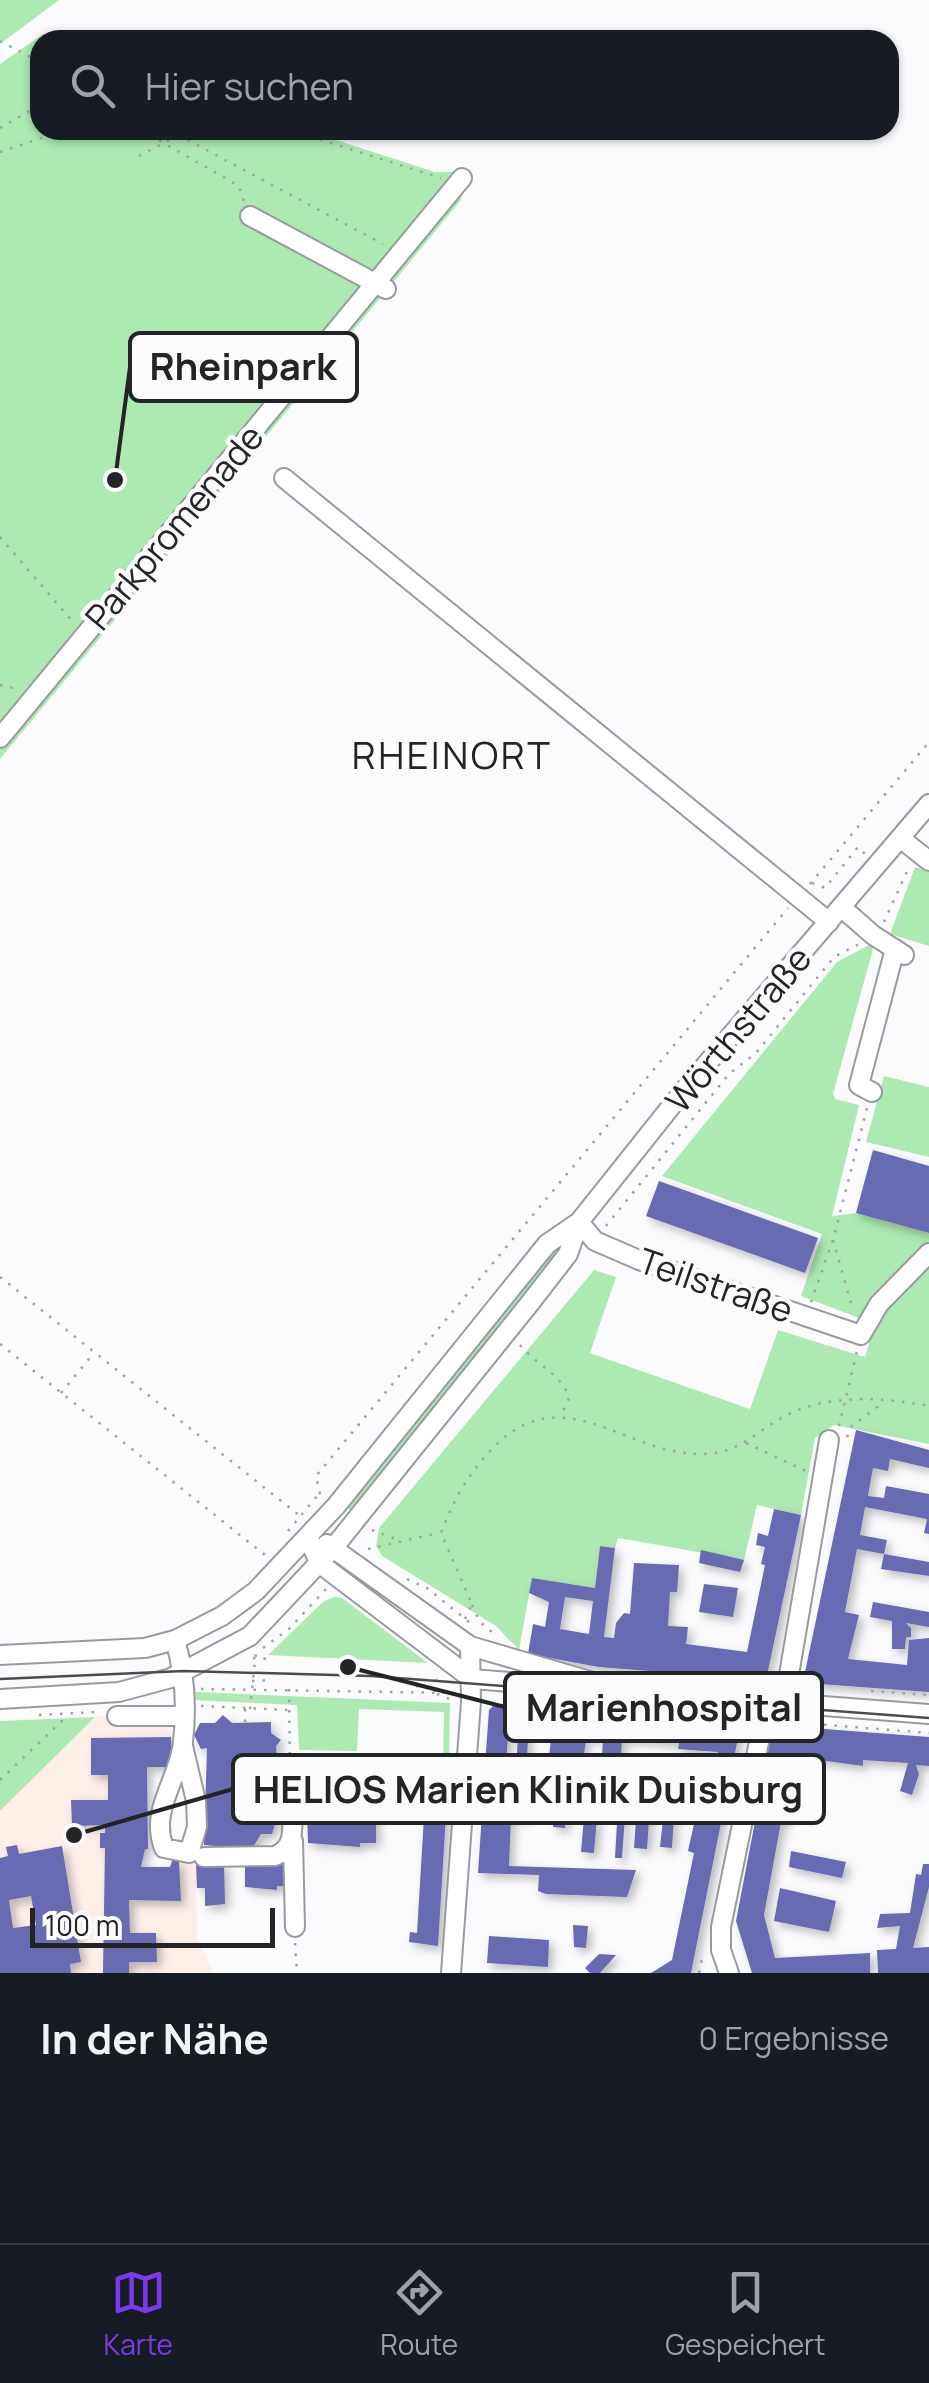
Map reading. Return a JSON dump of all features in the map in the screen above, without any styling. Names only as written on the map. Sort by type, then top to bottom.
[{"type":"street","name":"Parkpromenade","points":[[0,738],[381,286],[460,180]]},
{"type":"street","points":[[250,216],[381,286]]},
{"type":"street","points":[[284,478],[798,896],[900,952],[859,1085],[872,1092]]},
{"type":"street","name":"Wörthstraße","points":[[0,1655],[114,1652],[175,1640],[222,1616],[256,1590],[308,1536],[547,1244],[579,1222],[929,804]]},
{"type":"street","points":[[900,838],[923,858]]},
{"type":"street","name":"Wörthstraße","points":[[0,1699],[119,1692],[184,1695],[250,1636],[334,1547],[568,1254],[579,1222]]},
{"type":"street","name":"Teilstraße","points":[[579,1222],[596,1241],[861,1335]]},
{"type":"street","points":[[861,1335],[880,1304],[929,1253]]},
{"type":"street","points":[[729,1973],[721,1950],[721,1927],[838,1439]]},
{"type":"street","points":[[308,1536],[334,1547],[470,1646],[613,1690]]},
{"type":"street","points":[[308,1536],[320,1563],[472,1679],[929,1714]]},
{"type":"street","points":[[175,1640],[184,1695],[184,1746],[196,1800],[197,1827],[189,1853],[177,1854],[164,1848],[159,1836],[161,1812],[184,1746]]},
{"type":"street","points":[[452,1973],[471,1702],[470,1646]]},
{"type":"street","points":[[472,1679],[478,1670],[570,1674]]},
{"type":"street","points":[[117,1716],[184,1695]]},
{"type":"street","points":[[295,1926],[290,1802],[299,1783],[312,1773],[356,1764]]},
{"type":"street","points":[[204,1857],[275,1856],[293,1840]]},
{"type":"path","points":[[0,40],[30,56]]},
{"type":"path","points":[[0,128],[30,112]]},
{"type":"path","points":[[0,152],[36,140]]},
{"type":"path","points":[[155,140],[239,186],[250,216]]},
{"type":"path","points":[[138,156],[170,140]]},
{"type":"path","points":[[188,140],[384,245]]},
{"type":"path","points":[[324,140],[460,180]]},
{"type":"path","points":[[0,538],[73,622]]},
{"type":"path","points":[[0,684],[18,690]]},
{"type":"path","points":[[286,1532],[319,1494],[316,1476],[929,742]]},
{"type":"path","points":[[596,1241],[718,1088],[756,1052],[834,957],[873,935],[896,903],[900,884],[923,858]]},
{"type":"path","points":[[806,1316],[833,1240],[872,1092]]},
{"type":"path","points":[[833,1240],[861,1335],[838,1439]]},
{"type":"path","points":[[0,1277],[300,1516]]},
{"type":"path","points":[[516,1341],[531,1359],[564,1382],[569,1398],[561,1414]]},
{"type":"path","points":[[0,1344],[266,1556],[276,1544]]},
{"type":"path","points":[[61,1393],[94,1352]]},
{"type":"path","points":[[502,1641],[480,1622],[441,1533],[472,1470],[503,1437],[531,1419],[561,1414],[689,1453],[720,1452],[812,1405],[844,1400],[929,1406]]},
{"type":"path","points":[[838,1439],[886,1402]]},
{"type":"path","points":[[744,1442],[813,1474]]},
{"type":"path","points":[[398,1540],[369,1529],[366,1550],[441,1533]]},
{"type":"path","points":[[396,1575],[427,1588],[466,1617],[472,1604]]},
{"type":"path","points":[[245,1722],[252,1658],[289,1629],[338,1577]]},
{"type":"path","points":[[252,1658],[271,1659]]},
{"type":"path","points":[[251,1680],[271,1680]]},
{"type":"path","points":[[416,1686],[436,1688]]},
{"type":"path","points":[[184,1695],[250,1687],[435,1692],[439,1698],[471,1702]]},
{"type":"path","points":[[289,1688],[290,1802]]},
{"type":"path","points":[[184,1695],[248,1709],[290,1710]]},
{"type":"path","points":[[0,1780],[68,1715]]},
{"type":"path","points":[[276,1771],[290,1772]]},
{"type":"path","points":[[295,1926],[296,1973]]},
{"type":"shaded area","points":[[171,1713],[172,1767],[147,1768],[148,1849],[141,1867],[169,1867],[175,1860],[196,1863],[197,1939],[213,1973],[0,1973],[0,1811],[95,1717]]},
{"type":"green space","points":[[0,0],[59,0],[0,44]]},
{"type":"green space","points":[[30,43],[30,140],[336,140],[435,172],[453,172],[464,182],[461,200],[0,759],[0,64]]},
{"type":"green space","points":[[915,867],[929,872],[929,946],[890,934]]},
{"type":"green space","points":[[871,944],[873,949],[833,1094],[835,1099],[859,1105],[832,1216],[856,1213],[929,1233],[929,1444],[834,1425],[815,1438],[801,1515],[757,1505],[744,1560],[618,1538],[615,1548],[600,1546],[595,1588],[532,1578],[519,1650],[496,1626],[382,1556],[376,1546],[379,1528],[594,1270],[616,1277],[590,1353],[750,1409],[778,1330],[865,1357],[875,1324],[801,1296],[822,1234],[662,1176],[837,962]]},
{"type":"green space","points":[[884,1076],[929,1087],[929,1157],[866,1142]]},
{"type":"green space","points":[[563,1246],[352,1511],[348,1508],[454,1366],[548,1253]]},
{"type":"green space","points":[[342,1598],[428,1663],[268,1655],[324,1601]]},
{"type":"green space","points":[[196,1692],[450,1703],[449,1759],[443,1760],[444,1712],[359,1709],[357,1751],[299,1750],[297,1705],[192,1700]]},
{"type":"green space","points":[[95,1717],[0,1811],[0,1721]]},
{"type":"building","points":[[873,1150],[929,1166],[929,1233],[856,1213]]},
{"type":"building","points":[[659,1181],[818,1238],[805,1273],[646,1216]]},
{"type":"building","points":[[856,1430],[929,1450],[929,1468],[890,1459],[888,1471],[873,1468],[868,1496],[884,1498],[886,1486],[929,1494],[929,1534],[924,1533],[927,1519],[865,1507],[860,1535],[887,1540],[884,1554],[857,1549],[845,1612],[859,1615],[848,1659],[907,1665],[909,1640],[929,1638],[929,1692],[806,1683],[804,1677]]},
{"type":"building","points":[[774,1509],[801,1515],[766,1680],[599,1667],[528,1654],[533,1624],[545,1627],[549,1602],[529,1593],[532,1578],[595,1588],[600,1546],[615,1548],[604,1637],[614,1638],[616,1623],[624,1613],[630,1614],[634,1563],[679,1565],[677,1592],[670,1592],[668,1626],[688,1627],[686,1644],[747,1652],[765,1565],[761,1564],[765,1547],[756,1545],[758,1533],[768,1536]],"holes":[[[565,1597],[593,1601],[589,1634],[560,1629]]]},
{"type":"building","points":[[701,1550],[744,1560],[740,1572],[699,1563]]},
{"type":"building","points":[[884,1554],[929,1562],[929,1576],[881,1569]]},
{"type":"building","points":[[704,1584],[738,1588],[733,1617],[699,1612]]},
{"type":"building","points":[[873,1602],[929,1612],[929,1627],[906,1623],[911,1628],[911,1637],[906,1637],[905,1649],[892,1649],[892,1621],[870,1617]]},
{"type":"building","points":[[495,1704],[741,1723],[691,1973],[651,1973],[672,1960],[694,1853],[688,1851],[701,1796],[708,1797],[710,1772],[717,1772],[718,1752],[678,1749],[679,1743],[622,1739],[620,1775],[628,1776],[622,1858],[615,1858],[619,1787],[607,1786],[606,1799],[599,1799],[603,1739],[576,1737],[586,1740],[579,1793],[572,1793],[571,1754],[565,1828],[553,1827],[554,1804],[538,1803],[541,1765],[548,1765],[552,1732],[524,1731],[528,1737],[527,1761],[522,1761],[521,1780],[484,1780],[489,1710]],"holes":[[[508,1735],[518,1736],[516,1768],[506,1767]]]},
{"type":"building","points":[[223,1715],[232,1723],[271,1722],[271,1733],[281,1740],[276,1746],[281,1821],[276,1821],[272,1834],[261,1834],[252,1849],[204,1845],[207,1748],[201,1749],[194,1735],[200,1723],[215,1723]]},
{"type":"building","points":[[773,1725],[929,1737],[929,1766],[916,1765],[919,1774],[912,1795],[900,1791],[908,1763],[863,1760],[863,1766],[797,1757],[796,1763],[782,1760],[778,1782],[804,1788],[803,1798],[761,1790]]},
{"type":"building","points":[[171,1737],[172,1767],[147,1767],[148,1849],[141,1867],[170,1867],[172,1861],[179,1860],[181,1901],[129,1900],[130,1933],[156,1933],[157,1962],[129,1962],[129,1973],[103,1973],[105,1848],[100,1848],[100,1833],[105,1833],[105,1825],[72,1826],[71,1800],[108,1800],[108,1775],[91,1775],[91,1738]]},
{"type":"building","points":[[686,1755],[695,1755],[692,1796],[679,1794]]},
{"type":"building","points":[[664,1757],[678,1757],[672,1848],[660,1847],[667,1782],[662,1782]]},
{"type":"building","points":[[639,1776],[652,1777],[647,1849],[634,1848]]},
{"type":"building","points":[[396,1780],[448,1782],[438,1946],[409,1942],[410,1932],[417,1933],[424,1817],[420,1817],[420,1795],[396,1796]]},
{"type":"building","points":[[483,1799],[505,1800],[505,1811],[528,1809],[527,1818],[511,1817],[509,1866],[636,1870],[627,1897],[546,1894],[538,1891],[539,1875],[478,1873]]},
{"type":"building","points":[[758,1806],[789,1812],[786,1823],[781,1822],[764,1915],[775,1958],[870,1953],[870,1973],[752,1973],[736,1921]]},
{"type":"building","points":[[376,1812],[376,1843],[360,1843],[360,1847],[308,1843],[307,1813]]},
{"type":"building","points":[[584,1817],[597,1818],[594,1853],[581,1852]]},
{"type":"building","points":[[17,1845],[19,1854],[62,1846],[81,1962],[70,1964],[71,1973],[0,1973],[0,1858],[8,1856],[6,1847]],"holes":[[[31,1896],[36,1925],[13,1928],[9,1900]]]},
{"type":"building","points":[[791,1851],[846,1862],[842,1878],[789,1867]]},
{"type":"building","points":[[196,1863],[224,1863],[225,1904],[205,1906],[205,1888],[197,1888]]},
{"type":"building","points":[[245,1863],[290,1863],[290,1886],[277,1886],[277,1890],[245,1887]]},
{"type":"building","points":[[923,1864],[929,1864],[929,1887],[913,1948],[929,1947],[929,1973],[878,1973],[877,1950],[896,1949],[900,1926],[877,1928],[880,1914],[910,1913],[916,1874],[921,1875]]},
{"type":"building","points":[[780,1888],[836,1901],[829,1932],[774,1921]]},
{"type":"building","points":[[573,1925],[588,1926],[586,1948],[574,1947]]},
{"type":"building","points":[[489,1936],[549,1940],[548,1967],[487,1963]]},
{"type":"building","points":[[599,1954],[616,1955],[600,1973],[590,1973],[585,1968]]},
{"type":"tram line","points":[[0,1679],[184,1671],[371,1676],[929,1718]]},
{"type":"place","name":"Rheinpark","points":[[115,480]]},
{"type":"place","name":"Marienhospital","points":[[348,1667]]},
{"type":"place","name":"HELIOS Marien Klinik Duisburg","points":[[74,1835]]},
{"type":"district","name":"RHEINORT","points":[[452,754]]}]
